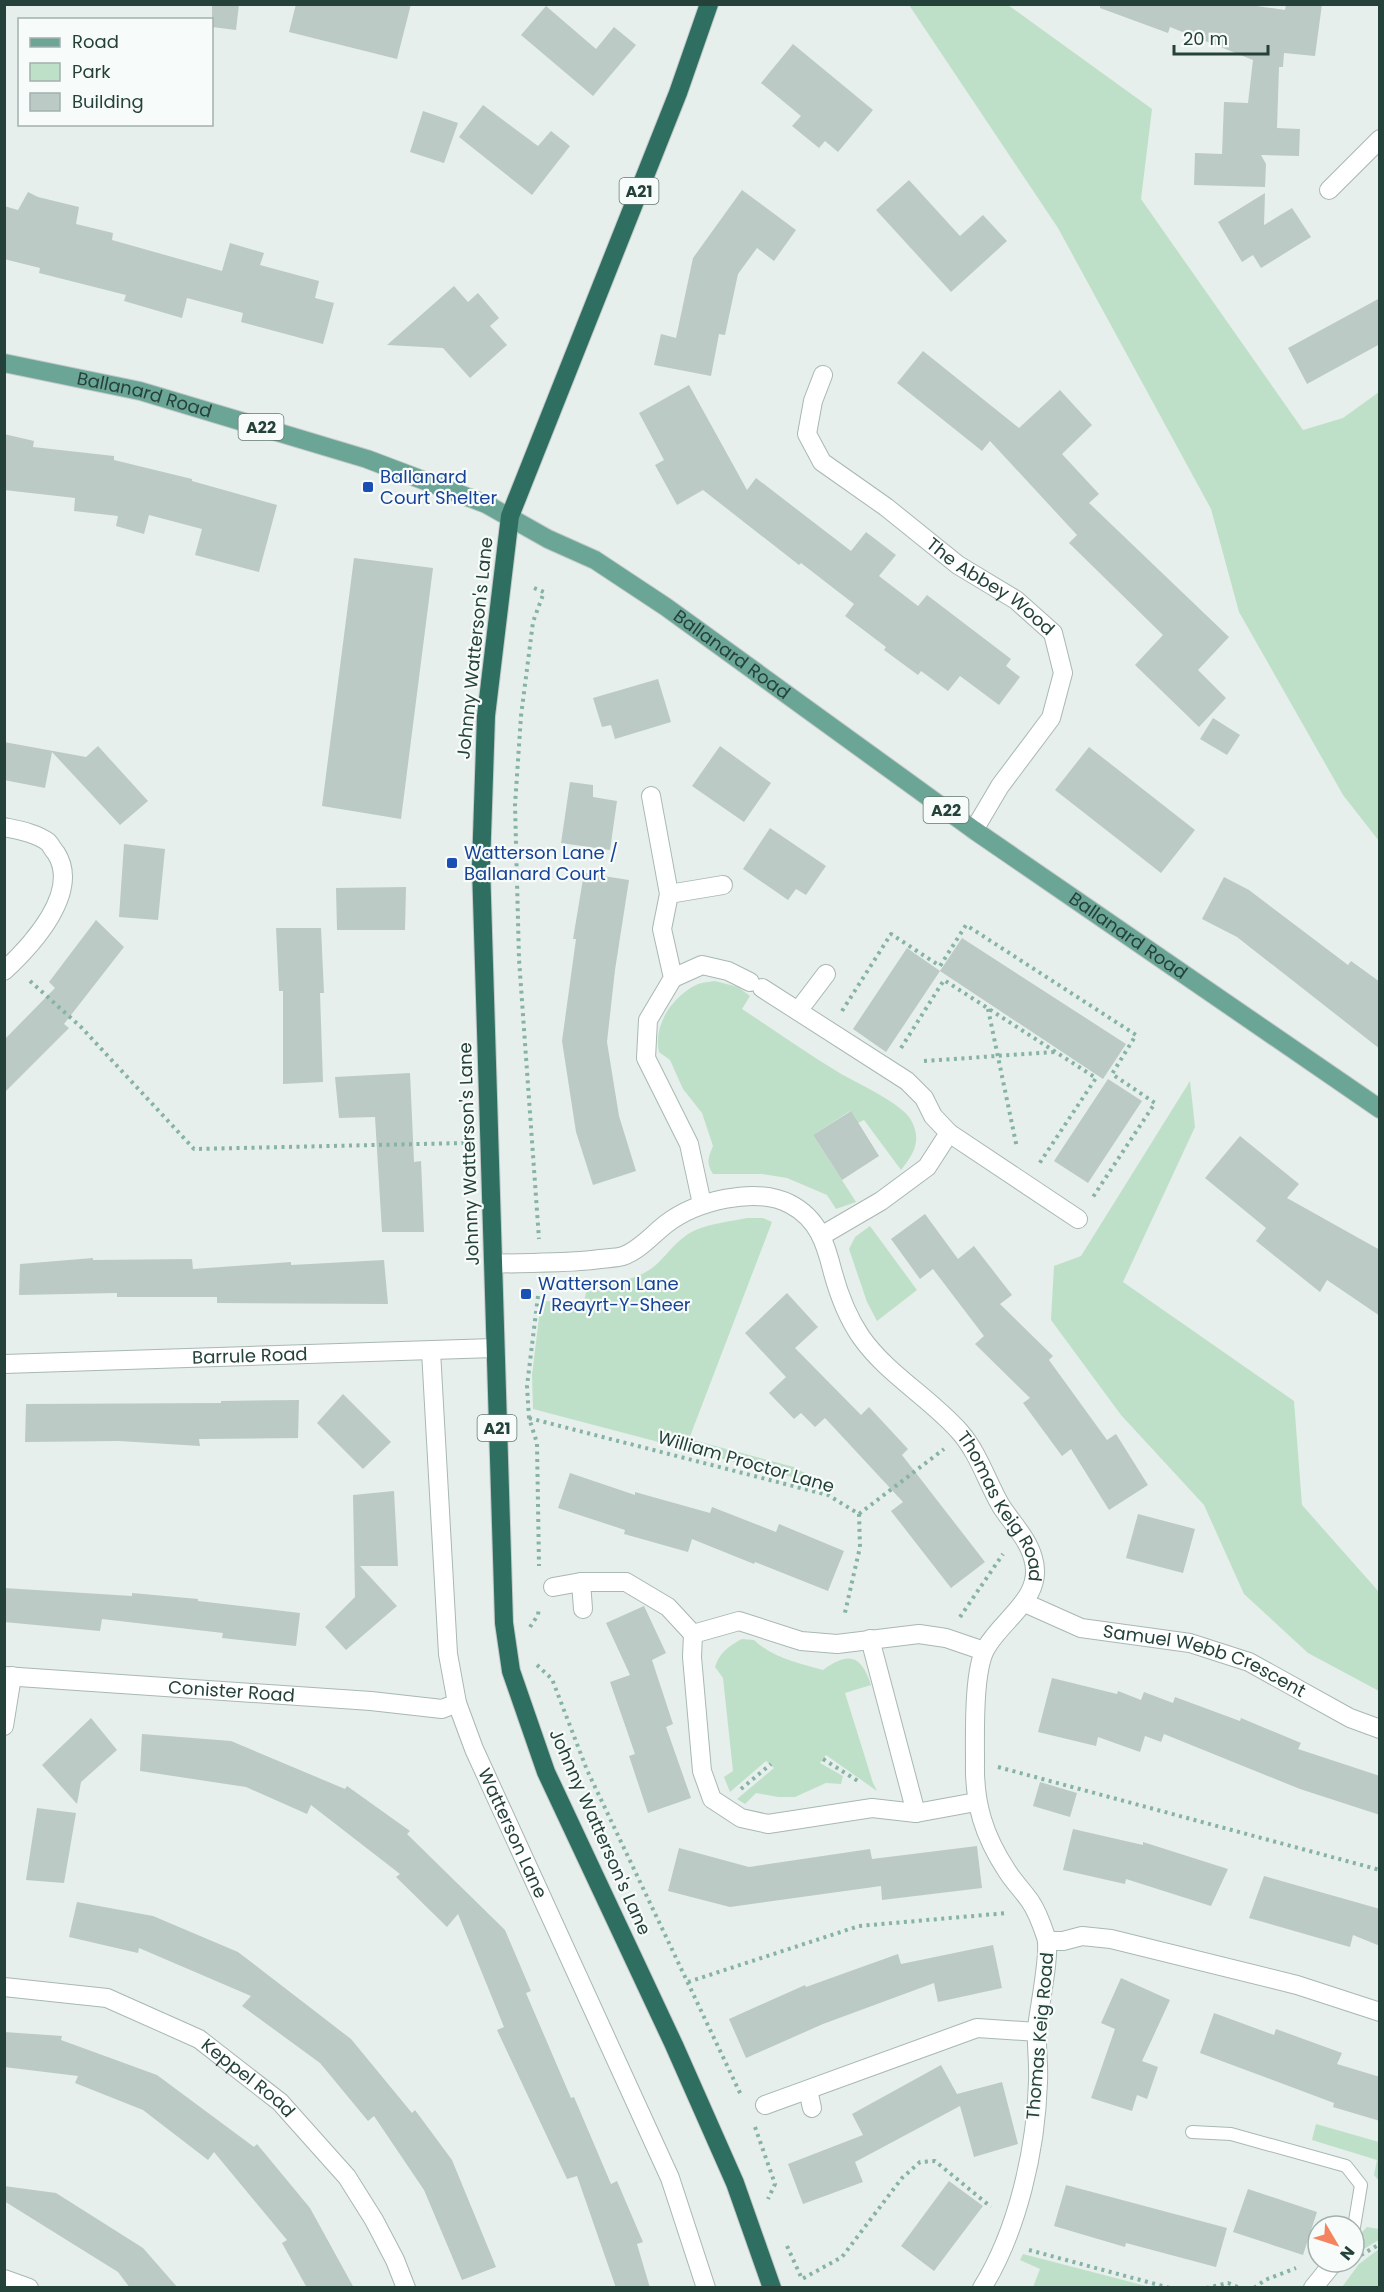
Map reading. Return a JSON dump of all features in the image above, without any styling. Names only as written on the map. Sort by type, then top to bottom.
[{"type":"highway","name":"Johnny Watterson's Lane","points":[[709,4],[678,93],[510,516],[486,716],[481,866],[494,1348],[504,1623],[511,1671],[546,1772],[674,2045],[730,2173],[772,2288]]},
{"type":"main road","name":"Ballanard Road","points":[[4,363],[140,392],[314,442],[486,504],[548,539],[595,560],[666,607],[974,830],[1380,1109]]},
{"type":"street","points":[[1329,190],[1380,139]]},
{"type":"street","name":"The Abbey Wood","points":[[823,375],[813,401],[807,434],[822,462],[886,507],[958,565],[1016,600],[1053,633],[1063,674],[1051,718],[1000,786],[974,830]]},
{"type":"street","points":[[651,796],[669,894],[662,929],[673,978]]},
{"type":"street","points":[[4,827],[22,831],[49,843],[62,863],[62,890],[51,917],[8,968]]},
{"type":"street","points":[[669,894],[723,885]]},
{"type":"street","points":[[702,1204],[689,1144],[646,1058],[648,1020],[673,978],[702,965],[728,971],[756,985],[888,1068],[907,1081],[924,1098],[933,1116],[949,1133],[1078,1219]]},
{"type":"street","points":[[798,1011],[825,974]]},
{"type":"street","points":[[821,1236],[881,1201],[927,1167],[949,1133]]},
{"type":"street","name":"Thomas Keig Road","points":[[493,1264],[588,1261],[624,1256],[680,1214],[702,1204],[726,1198],[771,1198],[790,1204],[809,1218],[821,1236],[829,1253],[833,1275],[846,1310],[872,1353],[944,1415],[963,1435],[976,1453],[1000,1503],[1033,1555],[1035,1583],[1025,1603],[1003,1625],[984,1651],[978,1685],[976,1802],[991,1843],[1008,1873],[1032,1903],[1048,1941],[1037,2032],[1038,2083],[1030,2150],[1015,2218],[982,2288]]},
{"type":"street","name":"Barrule Road","points":[[4,1364],[494,1348]]},
{"type":"street","name":"Watterson Lane","points":[[430,1351],[448,1654],[457,1703],[484,1770],[670,2178],[706,2288]]},
{"type":"street","points":[[580,1582],[583,1609]]},
{"type":"street","points":[[553,1587],[580,1582],[626,1582],[668,1607],[693,1634],[692,1657],[702,1771],[712,1799],[741,1818],[768,1824],[872,1808],[916,1813],[976,1802]]},
{"type":"street","name":"Samuel Webb Crescent","points":[[1025,1603],[1081,1628],[1190,1643],[1249,1662],[1350,1718],[1380,1729]]},
{"type":"street","points":[[693,1634],[739,1621],[801,1641],[837,1644],[919,1634],[946,1638],[984,1651]]},
{"type":"street","points":[[870,1639],[916,1813]]},
{"type":"street","points":[[4,1726],[8,1676]]},
{"type":"street","name":"Conister Road","points":[[8,1676],[359,1700],[442,1709],[457,1703]]},
{"type":"street","points":[[1048,1941],[1063,1941],[1082,1936],[1111,1939],[1297,1985],[1380,2012]]},
{"type":"street","name":"Keppel Road","points":[[4,1987],[107,1998],[199,2039],[280,2102],[333,2161],[374,2220],[395,2260],[406,2288]]},
{"type":"street","points":[[765,2105],[977,2028],[1037,2032]]},
{"type":"street","points":[[808,2090],[812,2108]]},
{"type":"street","points":[[1313,2288],[1324,2274]]},
{"type":"street","points":[[4,2279],[29,2288]]},
{"type":"lane","points":[[1192,2132],[1231,2134],[1346,2166],[1361,2185],[1356,2214]]},
{"type":"path","points":[[534,588],[544,591],[533,622],[521,716],[515,805],[519,959],[539,1246]]},
{"type":"path","points":[[829,1032],[891,934],[940,966],[966,925],[1136,1035],[1112,1074],[1155,1103],[1078,1219]]},
{"type":"path","points":[[8,968],[82,1028],[194,1149],[469,1143]]},
{"type":"path","points":[[888,1068],[945,980],[1096,1078],[1025,1184]]},
{"type":"path","points":[[988,1008],[1025,1184]]},
{"type":"path","points":[[888,1068],[907,1063],[1055,1052]]},
{"type":"path","points":[[538,1296],[527,1386],[529,1418],[537,1443],[539,1567]]},
{"type":"path","name":"William Proctor Lane","points":[[529,1418],[828,1496],[859,1514]]},
{"type":"path","points":[[837,1644],[860,1547],[859,1514],[963,1435]]},
{"type":"path","points":[[955,1624],[1019,1531]]},
{"type":"path","points":[[529,1637],[530,1627],[538,1616],[539,1601]]},
{"type":"path","name":"Johnny Watterson's Lane","points":[[531,1658],[552,1679],[587,1770],[744,2100]]},
{"type":"path","points":[[975,1760],[1380,1870]]},
{"type":"path","points":[[723,1806],[771,1764]]},
{"type":"path","points":[[688,1982],[859,1926],[1014,1912]]},
{"type":"path","points":[[752,2121],[775,2184],[767,2202]]},
{"type":"path","points":[[784,2241],[802,2279],[842,2257],[902,2178],[920,2162],[935,2161],[995,2210]]},
{"type":"path","points":[[1366,2252],[1380,2244]]},
{"type":"path","points":[[1023,2248],[1170,2288]]},
{"type":"path","points":[[1254,2288],[1265,2280],[1298,2267]]},
{"type":"path","points":[[1206,2288],[1228,2283],[1240,2288]]},
{"type":"green space","points":[[909,5],[1008,5],[1152,109],[1141,199],[1303,430],[1343,418],[1379,392],[1379,841],[1343,795],[1239,612],[1211,509],[1058,228]]},
{"type":"green space","points":[[715,981],[738,987],[750,996],[742,1009],[846,1077],[889,1100],[906,1114],[914,1127],[916,1140],[910,1158],[901,1170],[864,1120],[858,1123],[850,1111],[813,1135],[856,1202],[836,1209],[827,1195],[787,1178],[762,1174],[713,1174],[708,1160],[713,1146],[702,1113],[683,1089],[670,1060],[659,1052],[658,1042],[662,1022],[672,1004],[696,985]]},
{"type":"green space","points":[[1190,1081],[1195,1127],[1123,1282],[1294,1401],[1302,1505],[1379,1592],[1379,1691],[1308,1653],[1244,1594],[1204,1505],[1121,1415],[1051,1320],[1054,1266],[1081,1256]]},
{"type":"green space","points":[[747,1218],[763,1218],[772,1222],[689,1439],[794,1467],[830,1487],[533,1409],[532,1375],[541,1301],[584,1302],[588,1284],[625,1280],[642,1274],[658,1263],[688,1234],[709,1226]]},
{"type":"green space","points":[[870,1226],[917,1290],[877,1321],[867,1302],[849,1249],[855,1237]]},
{"type":"green space","points":[[742,1639],[754,1640],[778,1656],[823,1670],[840,1660],[847,1659],[853,1659],[863,1667],[871,1685],[845,1693],[877,1791],[826,1755],[820,1763],[843,1776],[841,1784],[826,1783],[795,1797],[756,1793],[745,1804],[737,1799],[774,1768],[766,1761],[730,1792],[724,1777],[733,1771],[723,1678],[715,1667],[726,1650]]},
{"type":"green space","points":[[1316,2124],[1379,2142],[1379,2181],[1374,2175],[1377,2160],[1312,2140]]},
{"type":"green space","points":[[1366,2228],[1379,2229],[1379,2240],[1366,2248]]},
{"type":"green space","points":[[1379,2249],[1379,2287],[1342,2287],[1352,2274],[1366,2274],[1366,2259]]},
{"type":"green space","points":[[1023,2254],[1150,2287],[1033,2287],[1040,2269],[1020,2260]]},
{"type":"building","points":[[212,4],[239,4],[236,30],[213,27]]},
{"type":"building","points":[[296,4],[411,4],[397,59],[289,32]]},
{"type":"building","points":[[1100,4],[1243,4],[1285,10],[1286,4],[1322,4],[1315,56],[1284,53],[1283,67],[1279,67],[1277,128],[1300,129],[1299,156],[1261,155],[1266,164],[1265,187],[1194,185],[1195,153],[1222,154],[1224,102],[1248,103],[1253,60],[1170,27],[1168,33],[1100,8]]},
{"type":"building","points":[[546,6],[596,49],[614,27],[636,45],[593,96],[521,35]]},
{"type":"building","points":[[793,44],[873,110],[838,152],[825,141],[819,148],[792,126],[801,116],[761,83]]},
{"type":"building","points":[[483,105],[538,146],[551,131],[570,146],[532,195],[459,137]]},
{"type":"building","points":[[423,111],[458,123],[444,163],[410,152]]},
{"type":"building","points":[[909,180],[960,236],[983,215],[1007,241],[951,292],[876,210]]},
{"type":"building","points":[[742,190],[796,230],[774,261],[757,248],[738,274],[725,335],[719,334],[711,376],[654,365],[661,334],[676,338],[693,258]]},
{"type":"building","points":[[28,192],[38,197],[79,207],[76,224],[113,233],[112,240],[222,271],[230,243],[264,253],[260,265],[319,281],[315,298],[334,303],[323,344],[241,322],[243,313],[187,298],[182,318],[124,301],[126,295],[39,273],[40,268],[4,259],[4,206],[18,210]]},
{"type":"building","points":[[1265,193],[1264,225],[1292,208],[1311,237],[1261,268],[1253,255],[1242,262],[1218,222]]},
{"type":"building","points":[[454,286],[468,302],[478,293],[499,318],[490,326],[507,345],[470,378],[443,348],[387,345]]},
{"type":"building","points":[[1380,298],[1380,344],[1307,384],[1288,348]]},
{"type":"building","points":[[923,351],[1019,428],[1060,390],[1092,425],[1062,454],[1099,494],[1089,503],[1229,637],[1198,670],[1226,698],[1199,727],[1135,665],[1163,635],[1069,543],[1077,535],[990,441],[982,451],[897,383]]},
{"type":"building","points":[[689,385],[747,490],[756,478],[851,551],[866,532],[896,555],[879,576],[918,606],[927,595],[1011,659],[1006,666],[1020,677],[999,705],[960,676],[948,691],[921,671],[918,675],[884,650],[886,647],[845,616],[854,604],[801,563],[799,565],[703,490],[677,505],[655,465],[664,460],[639,413]]},
{"type":"building","points":[[4,434],[34,441],[33,447],[114,456],[114,460],[192,479],[192,481],[277,505],[259,572],[195,555],[202,529],[149,515],[144,534],[116,526],[118,516],[74,511],[75,498],[4,490]]},
{"type":"building","points":[[354,558],[433,568],[401,819],[322,806]]},
{"type":"building","points":[[658,679],[671,722],[615,739],[611,725],[602,727],[593,698]]},
{"type":"building","points":[[1213,718],[1240,735],[1227,755],[1200,739]]},
{"type":"building","points":[[4,742],[86,757],[98,746],[148,801],[120,825],[52,752],[45,788],[4,780]]},
{"type":"building","points":[[720,746],[771,783],[744,822],[692,786]]},
{"type":"building","points":[[1089,747],[1195,830],[1161,873],[1055,790]]},
{"type":"building","points":[[570,782],[593,785],[593,797],[617,801],[610,850],[561,843]]},
{"type":"building","points":[[770,828],[826,866],[806,895],[796,889],[788,900],[743,869]]},
{"type":"building","points":[[124,844],[165,849],[158,920],[119,917]]},
{"type":"building","points":[[584,873],[629,880],[607,1042],[619,1116],[636,1171],[593,1185],[576,1132],[562,1041],[576,939],[573,939]]},
{"type":"building","points":[[1224,877],[1249,890],[1348,965],[1351,961],[1380,982],[1380,1049],[1237,937],[1202,919]]},
{"type":"building","points":[[406,887],[405,930],[337,930],[336,888]]},
{"type":"building","points":[[96,920],[124,947],[64,1024],[69,1028],[4,1093],[4,1040],[55,988],[49,982]]},
{"type":"building","points":[[276,928],[321,928],[324,993],[320,993],[323,1082],[283,1084],[283,991],[279,991]]},
{"type":"building","points":[[962,938],[1126,1044],[1103,1079],[940,971]]},
{"type":"building","points":[[907,948],[940,971],[886,1052],[853,1029]]},
{"type":"building","points":[[410,1073],[414,1162],[421,1161],[424,1232],[382,1232],[375,1117],[339,1118],[335,1077]]},
{"type":"building","points":[[1108,1079],[1142,1101],[1088,1183],[1054,1161]]},
{"type":"building","points":[[851,1111],[879,1156],[842,1180],[813,1135]]},
{"type":"building","points":[[1240,1136],[1299,1184],[1287,1198],[1380,1250],[1380,1316],[1327,1280],[1320,1292],[1256,1241],[1266,1228],[1205,1178]]},
{"type":"building","points":[[925,1214],[958,1259],[974,1246],[1012,1295],[1000,1304],[1053,1356],[1049,1360],[1107,1440],[1116,1434],[1148,1485],[1109,1510],[1071,1449],[1062,1456],[1023,1403],[1030,1398],[975,1344],[984,1336],[933,1269],[920,1279],[891,1239]]},
{"type":"building","points":[[93,1258],[93,1260],[192,1259],[193,1269],[291,1262],[291,1265],[384,1260],[388,1304],[217,1303],[217,1297],[117,1297],[117,1293],[19,1295],[20,1264]]},
{"type":"building","points":[[787,1293],[818,1327],[795,1348],[861,1415],[869,1407],[908,1449],[902,1455],[985,1562],[951,1588],[891,1511],[903,1502],[825,1418],[815,1427],[801,1413],[794,1419],[769,1393],[786,1377],[745,1333]]},
{"type":"building","points":[[343,1394],[391,1442],[363,1469],[317,1423]]},
{"type":"building","points":[[299,1400],[298,1438],[199,1439],[200,1446],[119,1441],[25,1442],[26,1404],[221,1403],[221,1401]]},
{"type":"building","points":[[570,1473],[635,1495],[635,1492],[710,1513],[712,1507],[776,1532],[779,1524],[844,1551],[828,1591],[692,1539],[688,1552],[624,1534],[625,1530],[558,1508]]},
{"type":"building","points":[[394,1491],[398,1566],[360,1566],[397,1606],[346,1650],[325,1627],[355,1597],[353,1495]]},
{"type":"building","points":[[1138,1514],[1195,1529],[1183,1573],[1126,1558]]},
{"type":"building","points":[[4,1588],[132,1596],[132,1593],[198,1599],[198,1601],[300,1613],[296,1646],[222,1638],[223,1633],[102,1619],[100,1631],[4,1622]]},
{"type":"building","points":[[644,1606],[666,1653],[652,1660],[673,1724],[666,1727],[691,1798],[648,1813],[629,1756],[635,1754],[610,1682],[630,1675],[606,1623]]},
{"type":"building","points":[[1052,1678],[1117,1694],[1118,1691],[1141,1700],[1144,1692],[1173,1703],[1175,1697],[1240,1721],[1241,1718],[1301,1743],[1298,1749],[1380,1776],[1380,1815],[1300,1789],[1164,1734],[1161,1742],[1145,1736],[1140,1752],[1098,1737],[1096,1746],[1038,1732]]},
{"type":"building","points":[[91,1718],[117,1750],[81,1782],[77,1804],[42,1765]]},
{"type":"building","points":[[142,1734],[231,1741],[345,1789],[347,1786],[410,1831],[407,1834],[505,1930],[531,1991],[526,1993],[571,2098],[574,2097],[611,2184],[617,2181],[643,2242],[637,2244],[650,2288],[616,2288],[577,2176],[567,2179],[497,2030],[504,2027],[458,1914],[447,1927],[396,1877],[400,1874],[311,1805],[307,1814],[246,1787],[140,1771]]},
{"type":"building","points":[[1040,1782],[1077,1793],[1070,1817],[1033,1806]]},
{"type":"building","points":[[37,1808],[76,1813],[64,1883],[26,1880]]},
{"type":"building","points":[[1073,1829],[1143,1845],[1143,1842],[1228,1869],[1211,1906],[1126,1879],[1125,1884],[1063,1870]]},
{"type":"building","points":[[977,1846],[982,1888],[882,1900],[881,1886],[730,1907],[668,1891],[679,1848],[749,1867],[870,1849],[872,1859]]},
{"type":"building","points":[[1264,1876],[1380,1909],[1380,1946],[1353,1935],[1350,1947],[1249,1918]]},
{"type":"building","points":[[77,1902],[153,1916],[238,1952],[351,2039],[412,2113],[415,2110],[452,2160],[496,2267],[462,2280],[424,2190],[374,2116],[368,2121],[320,2063],[242,2006],[251,1996],[139,1948],[138,1953],[69,1937]]},
{"type":"building","points":[[993,1945],[1002,1988],[938,2002],[934,1983],[823,2024],[746,2058],[729,2019],[805,1985],[806,1987],[898,1954],[901,1964]]},
{"type":"building","points":[[1121,1978],[1170,2000],[1142,2061],[1158,2067],[1147,2099],[1137,2095],[1132,2111],[1091,2098],[1115,2029],[1101,2023]]},
{"type":"building","points":[[1214,2013],[1274,2035],[1276,2029],[1342,2053],[1337,2064],[1380,2077],[1380,2121],[1333,2107],[1334,2103],[1200,2053]]},
{"type":"building","points":[[4,2032],[62,2036],[61,2040],[157,2075],[254,2147],[257,2144],[310,2208],[354,2288],[307,2288],[282,2243],[287,2240],[214,2152],[208,2160],[143,2110],[75,2083],[78,2076],[4,2067]]},
{"type":"building","points":[[941,2065],[957,2094],[1002,2082],[1018,2144],[974,2157],[960,2106],[855,2162],[863,2182],[803,2204],[788,2164],[863,2135],[852,2114]]},
{"type":"building","points":[[949,2181],[983,2206],[934,2271],[901,2246]]},
{"type":"building","points":[[1066,2185],[1227,2228],[1216,2267],[1126,2243],[1125,2247],[1054,2226]]},
{"type":"building","points":[[4,2186],[56,2193],[143,2248],[178,2288],[130,2288],[118,2272],[4,2201]]},
{"type":"building","points":[[1248,2189],[1317,2212],[1316,2214],[1306,2214],[1306,2246],[1303,2255],[1233,2232]]},
{"type":"place","name":"Ballanard Court Shelter","points":[[368,487]]},
{"type":"place","name":"Watterson Lane / Ballanard Court","points":[[452,863]]},
{"type":"place","name":"Watterson Lane / Reayrt-Y-Sheer","points":[[526,1294]]}]
